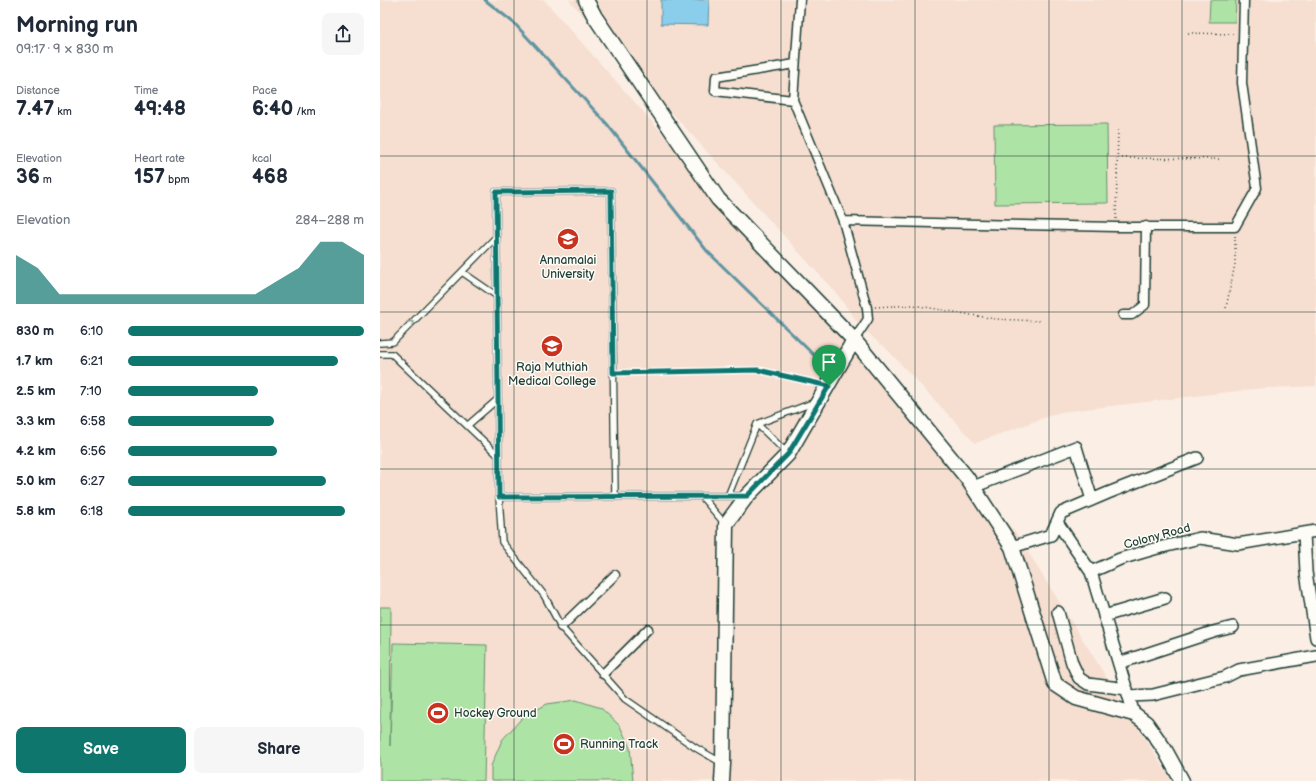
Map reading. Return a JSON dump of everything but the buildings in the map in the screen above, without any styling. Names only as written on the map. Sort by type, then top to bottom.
[{"type":"street","points":[[586,0],[595,17],[718,199],[854,340],[967,478],[1012,548],[1055,684],[1076,698],[1134,714],[1146,723],[1165,750],[1182,781]]},
{"type":"street","points":[[722,781],[724,764],[726,524],[747,496],[788,454],[818,401],[829,386],[854,340],[868,319],[867,308],[843,221],[793,100],[800,0]]},
{"type":"street","points":[[843,221],[1116,227],[1235,227],[1257,188],[1242,83],[1244,0]]},
{"type":"street","points":[[793,100],[715,91],[716,77],[795,64]]},
{"type":"street","points":[[1123,315],[1132,315],[1145,305],[1146,226]]},
{"type":"street","points":[[973,487],[1076,447],[1092,500]]},
{"type":"street","points":[[1012,548],[1051,534],[1061,513],[1196,458]]},
{"type":"street","points":[[1057,522],[1090,572],[1134,714]]},
{"type":"street","name":"Colony Road","points":[[1090,572],[1120,559],[1200,538],[1238,544],[1316,531]]},
{"type":"street","points":[[1304,533],[1306,572],[1316,638]]},
{"type":"street","points":[[561,627],[615,575]]},
{"type":"street","points":[[1104,616],[1165,598]]},
{"type":"street","points":[[1058,612],[1072,663],[1079,678],[1088,684],[1128,693],[1153,695],[1225,677],[1239,670],[1316,656]]},
{"type":"street","points":[[1119,663],[1213,632],[1233,627]]},
{"type":"street","points":[[603,674],[648,630]]},
{"type":"lane","points":[[615,496],[611,191],[496,192],[498,455],[502,542],[544,594],[561,627],[625,699],[696,748],[724,764]]},
{"type":"lane","points":[[380,343],[392,342],[497,236]]},
{"type":"lane","points":[[462,272],[497,296]]},
{"type":"lane","points":[[380,354],[392,354],[498,455]]},
{"type":"lane","points":[[468,425],[498,399]]},
{"type":"lane","points":[[728,496],[758,424],[818,401]]},
{"type":"lane","points":[[758,424],[788,454]]},
{"type":"lane","points":[[499,497],[747,496]]},
{"type":"lane","points":[[702,497],[726,524]]},
{"type":"path","points":[[1188,33],[1243,34]]},
{"type":"path","points":[[1116,227],[1118,127]]},
{"type":"path","points":[[1118,158],[1219,159]]},
{"type":"path","points":[[1226,308],[1235,264],[1235,227]]},
{"type":"path","points":[[867,308],[913,305],[995,319],[1041,321]]},
{"type":"path","points":[[613,373],[758,370],[829,386]]},
{"type":"shaded area","name":"Annamalai University","points":[[380,0],[544,0],[1016,533],[1172,781],[380,781]]},
{"type":"shaded area","points":[[569,0],[1316,0],[1316,386],[1262,388],[1060,412],[975,443],[883,345],[881,345],[859,324],[837,294]]},
{"type":"green space","points":[[1210,0],[1236,0],[1235,22],[1209,22]]},
{"type":"green space","points":[[1107,124],[1108,203],[995,204],[994,125]]},
{"type":"green space","name":"Hockey Ground","points":[[380,607],[391,607],[390,746],[393,643],[487,645],[484,781],[380,781]]},
{"type":"green space","name":"Running Track","points":[[576,700],[601,708],[620,726],[630,748],[633,781],[491,781],[491,766],[502,740],[522,718],[547,704]]},
{"type":"water","points":[[661,0],[709,0],[708,25],[661,24]]},
{"type":"waterway","points":[[485,0],[514,23],[607,124],[707,251],[822,363]]},
{"type":"place","name":"Annamalai University","points":[[568,239]]},
{"type":"place","name":"Raja Muthiah Medical College","points":[[552,346]]},
{"type":"place","name":"Hockey Ground","points":[[438,713]]},
{"type":"place","name":"Running Track","points":[[564,744]]},
{"type":"route","points":[[611,191],[613,373],[758,370],[829,386],[818,401],[788,454],[747,496],[499,497],[496,192],[611,191]]}]
